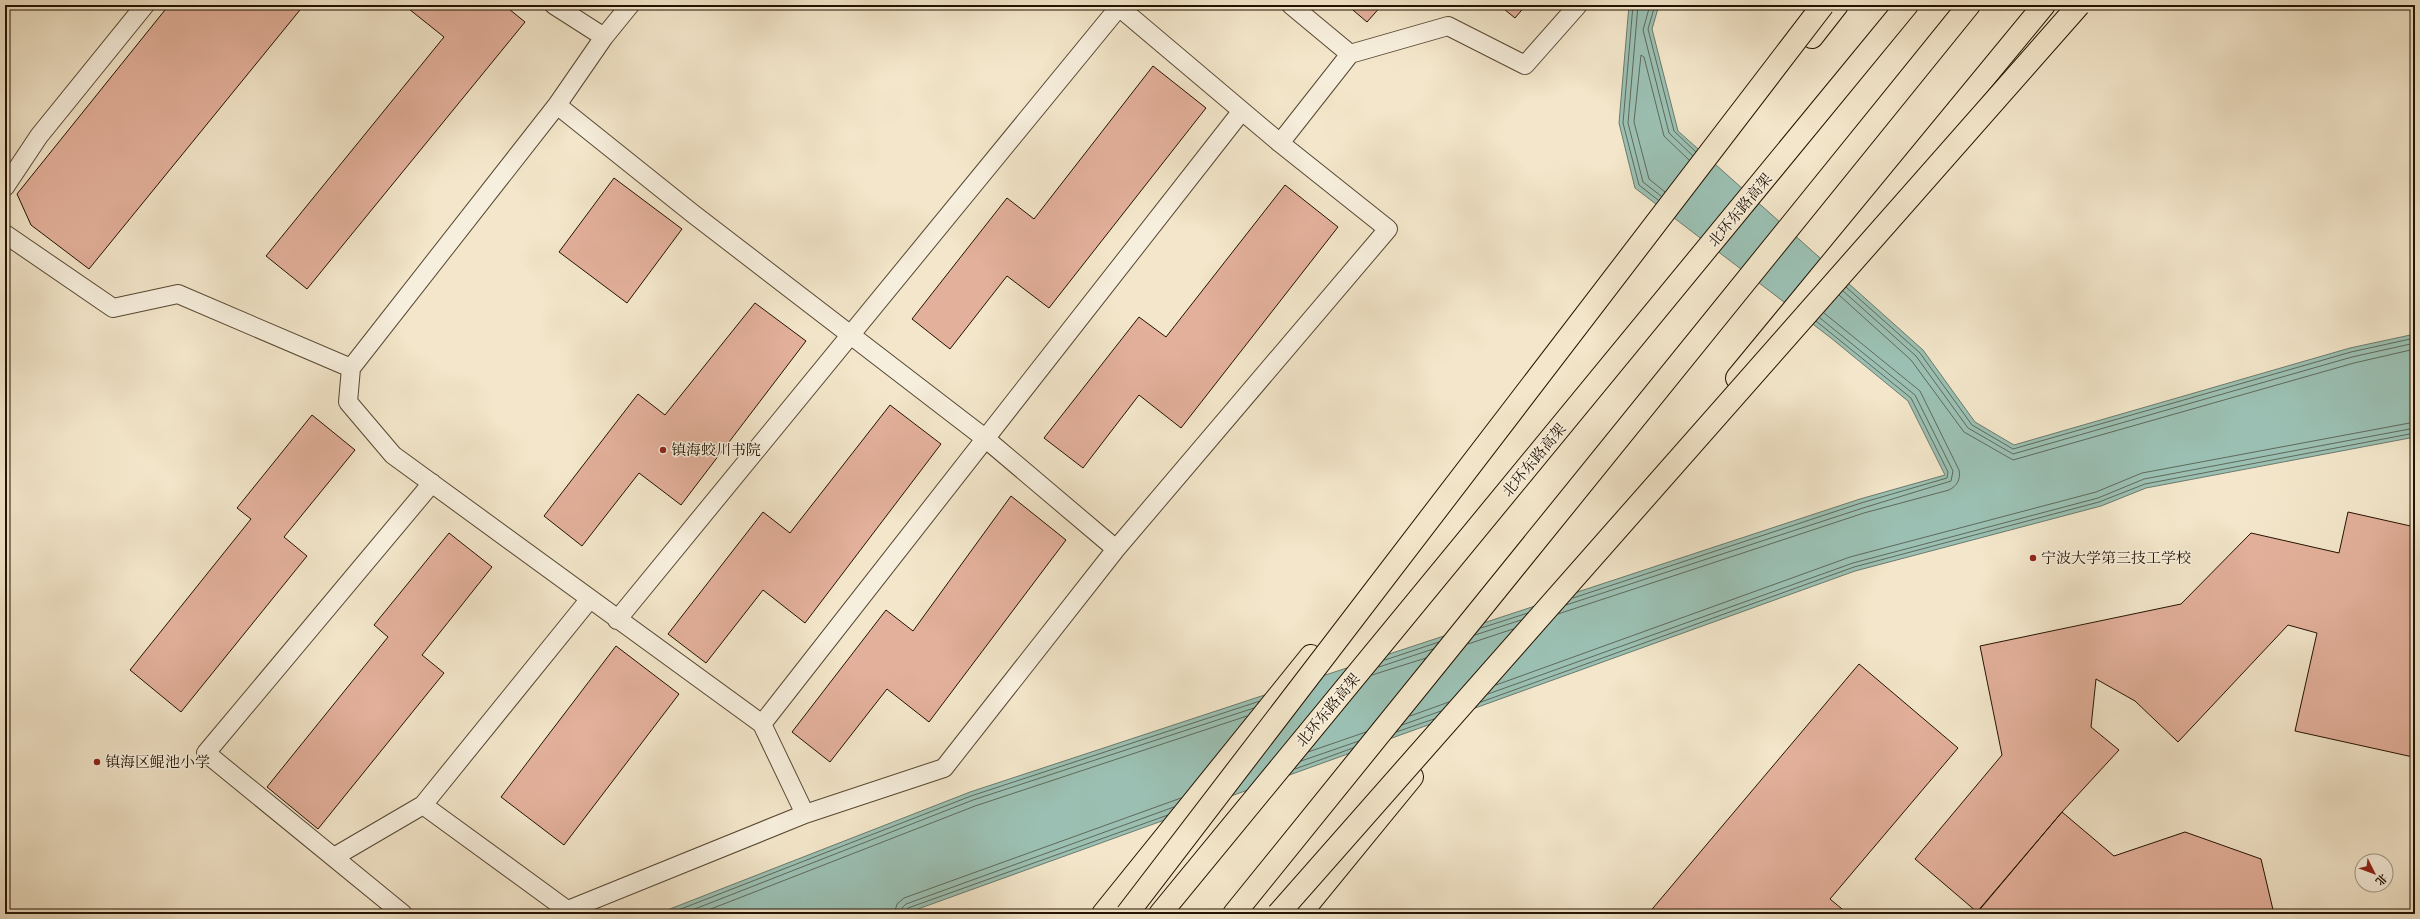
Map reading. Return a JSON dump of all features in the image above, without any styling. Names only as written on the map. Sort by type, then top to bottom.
[{"type":"main road","points":[[1127,914],[1823,5]]},
{"type":"main road","points":[[1103,914],[1837,5]]},
{"type":"main road","name":"北环东路高架","points":[[1160,914],[1907,5]]},
{"type":"main road","points":[[1234,914],[1969,5]]},
{"type":"main road","points":[[1301,913],[1874,210],[2044,5]]},
{"type":"main road","points":[[1278,914],[2079,5]]},
{"type":"lane","points":[[5,187],[39,136],[144,5]]},
{"type":"lane","points":[[554,5],[604,37]]},
{"type":"lane","points":[[630,5],[604,37],[557,105],[351,368],[348,402],[393,454],[589,600],[762,724],[805,814]]},
{"type":"lane","points":[[1291,5],[1350,54]]},
{"type":"lane","points":[[1280,143],[1350,54],[1448,26],[1525,65],[1578,5]]},
{"type":"lane","points":[[423,804],[562,912],[805,814],[944,768],[1116,549],[1388,229],[1241,112],[1120,6],[617,620]]},
{"type":"lane","points":[[557,105],[692,213],[986,439],[1116,549]]},
{"type":"lane","points":[[762,724],[1241,112]]},
{"type":"lane","points":[[5,234],[113,308],[178,294],[351,368]]},
{"type":"lane","points":[[403,914],[206,753],[432,483]]},
{"type":"lane","points":[[334,858],[423,804],[589,600]]},
{"type":"water","points":[[1629,5],[1659,5],[1652,29],[1678,131],[1923,350],[1975,422],[2014,445],[2350,348],[2415,334],[2415,437],[2146,488],[2101,506],[1855,571],[904,914],[657,914],[970,792],[1860,499],[1945,475],[1908,401],[1831,338],[1635,188],[1619,123]]},
{"type":"building","points":[[169,5],[304,5],[89,269],[31,225],[17,194]]},
{"type":"building","points":[[404,5],[504,5],[525,22],[307,289],[266,256],[444,37]]},
{"type":"building","points":[[1347,5],[1382,5],[1367,22]]},
{"type":"building","points":[[1499,5],[1526,5],[1515,18]]},
{"type":"building","points":[[1153,66],[1206,108],[1049,308],[1007,276],[950,349],[912,319],[1007,198],[1034,219]]},
{"type":"building","points":[[614,178],[682,229],[627,303],[559,252]]},
{"type":"building","points":[[1285,185],[1338,227],[1181,428],[1139,395],[1083,468],[1044,438],[1139,317],[1166,337]]},
{"type":"building","points":[[755,303],[806,341],[681,505],[639,473],[582,546],[544,516],[638,394],[665,415]]},
{"type":"building","points":[[890,405],[941,444],[805,623],[763,590],[706,663],[668,634],[763,512],[790,533]]},
{"type":"building","points":[[312,415],[355,450],[284,537],[307,556],[181,712],[130,670],[251,519],[237,508]]},
{"type":"building","points":[[1011,496],[1066,540],[929,722],[887,689],[830,762],[792,732],[886,610],[913,631]]},
{"type":"building","points":[[2348,512],[2415,527],[2413,757],[2295,731],[2317,633],[2288,625],[2178,742],[2135,701],[2096,679],[2091,727],[2119,750],[2062,812],[1977,912],[1915,859],[2002,755],[1980,646],[2181,604],[2251,533],[2339,553]]},
{"type":"building","points":[[449,533],[492,567],[422,655],[444,673],[318,829],[267,787],[388,637],[374,625]]},
{"type":"building","points":[[616,646],[679,694],[564,845],[501,797]]},
{"type":"building","points":[[1859,664],[1958,748],[1830,899],[1848,914],[1648,914]]},
{"type":"building","points":[[2062,812],[2114,856],[2185,832],[2261,859],[2274,914],[1976,914]]},
{"type":"place","name":"镇海蛟川书院","points":[[663,450]]},
{"type":"place","name":"宁波大学第三技工学校","points":[[2033,558]]},
{"type":"place","name":"镇海区鲲池小学","points":[[97,762]]}]
